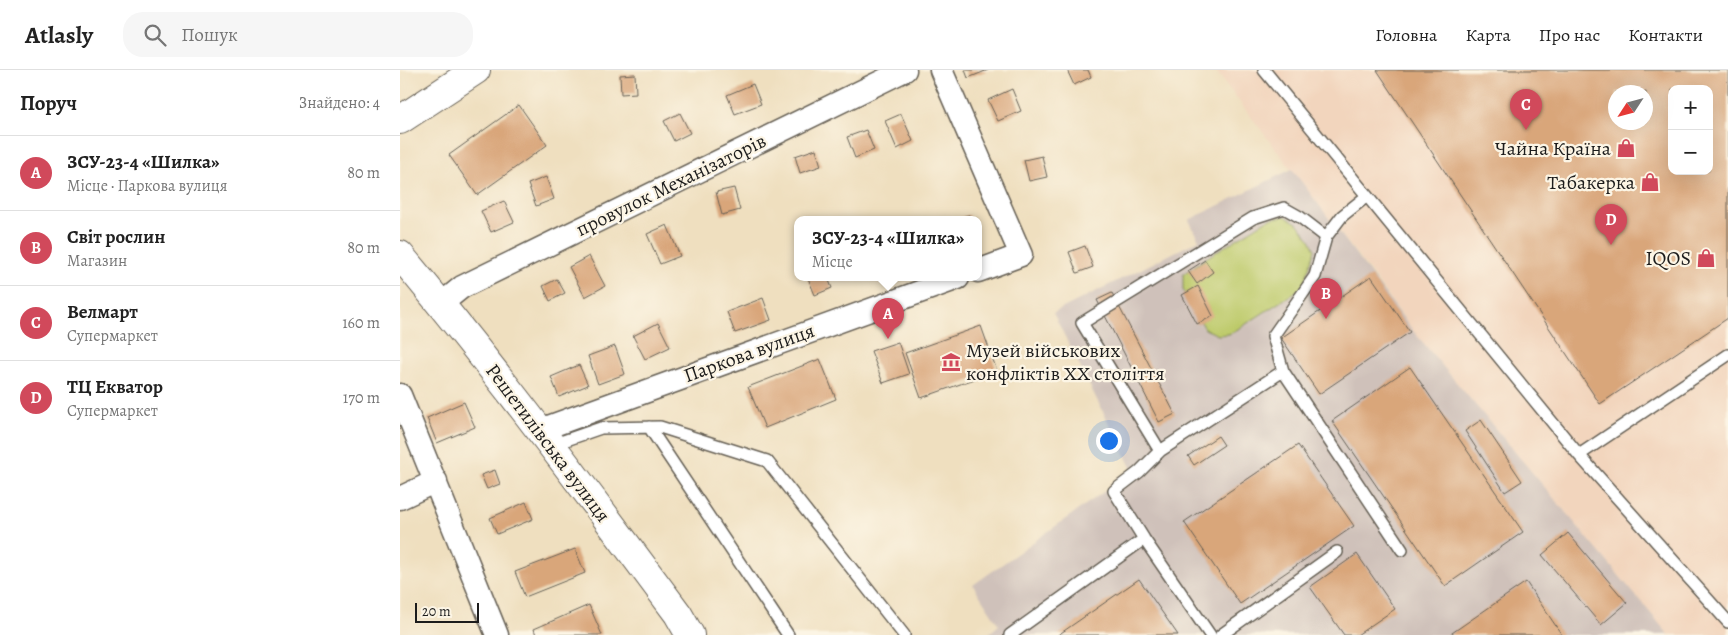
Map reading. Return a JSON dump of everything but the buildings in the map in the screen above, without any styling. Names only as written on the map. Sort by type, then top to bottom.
[{"type":"street","points":[[400,120],[476,70]]},
{"type":"street","name":"провулок Механізаторів","points":[[441,304],[462,287],[905,70]]},
{"type":"street","points":[[941,70],[1021,255],[982,270]]},
{"type":"street","name":"Решетилівська вулиця","points":[[400,255],[546,437],[678,614],[690,635]]},
{"type":"street","name":"Паркова вулиця","points":[[546,437],[950,281]]},
{"type":"street","points":[[400,395],[497,635]]},
{"type":"street","points":[[400,498],[436,481]]},
{"type":"lane","points":[[1264,70],[1579,455],[1728,622]]},
{"type":"lane","points":[[1367,196],[1342,216],[1326,237],[1316,276],[1273,336],[1283,371],[1402,550]]},
{"type":"lane","points":[[1160,451],[1082,323],[1252,218],[1284,208],[1300,217],[1326,237]]},
{"type":"lane","points":[[1579,455],[1728,355]]},
{"type":"lane","points":[[1210,635],[1144,539],[1114,491],[1139,472],[1160,451],[1283,371]]},
{"type":"lane","points":[[649,427],[788,635]]},
{"type":"lane","points":[[546,437],[601,428],[660,427],[767,461],[904,635]]},
{"type":"lane","points":[[1010,635],[1144,539]]},
{"type":"lane","points":[[1221,635],[1337,552]]},
{"type":"shaded area","points":[[1215,70],[1728,70],[1728,635],[1669,635],[1414,332],[1372,274]]},
{"type":"shaded area","points":[[1292,169],[1414,332],[1669,635],[987,635],[999,625],[973,585],[1133,471],[1053,313],[1199,240],[1189,220]]},
{"type":"green space","points":[[1285,216],[1297,223],[1310,239],[1315,250],[1303,287],[1229,334],[1218,335],[1205,329],[1183,290],[1183,274],[1269,219]]},
{"type":"place","name":"Велмарт","points":[[1526,130]]},
{"type":"place","name":"Чайна Країна","points":[[1626,148]]},
{"type":"place","name":"Табакерка","points":[[1650,182]]},
{"type":"place","name":"ТЦ Екватор","points":[[1611,245]]},
{"type":"place","name":"IQOS","points":[[1706,258]]},
{"type":"place","name":"Світ рослин","points":[[1326,319]]},
{"type":"place","name":"ЗСУ-23-4 «Шилка»","points":[[888,339]]},
{"type":"place","name":"Музей військових конфліктів ХХ століття","points":[[951,362]]}]
